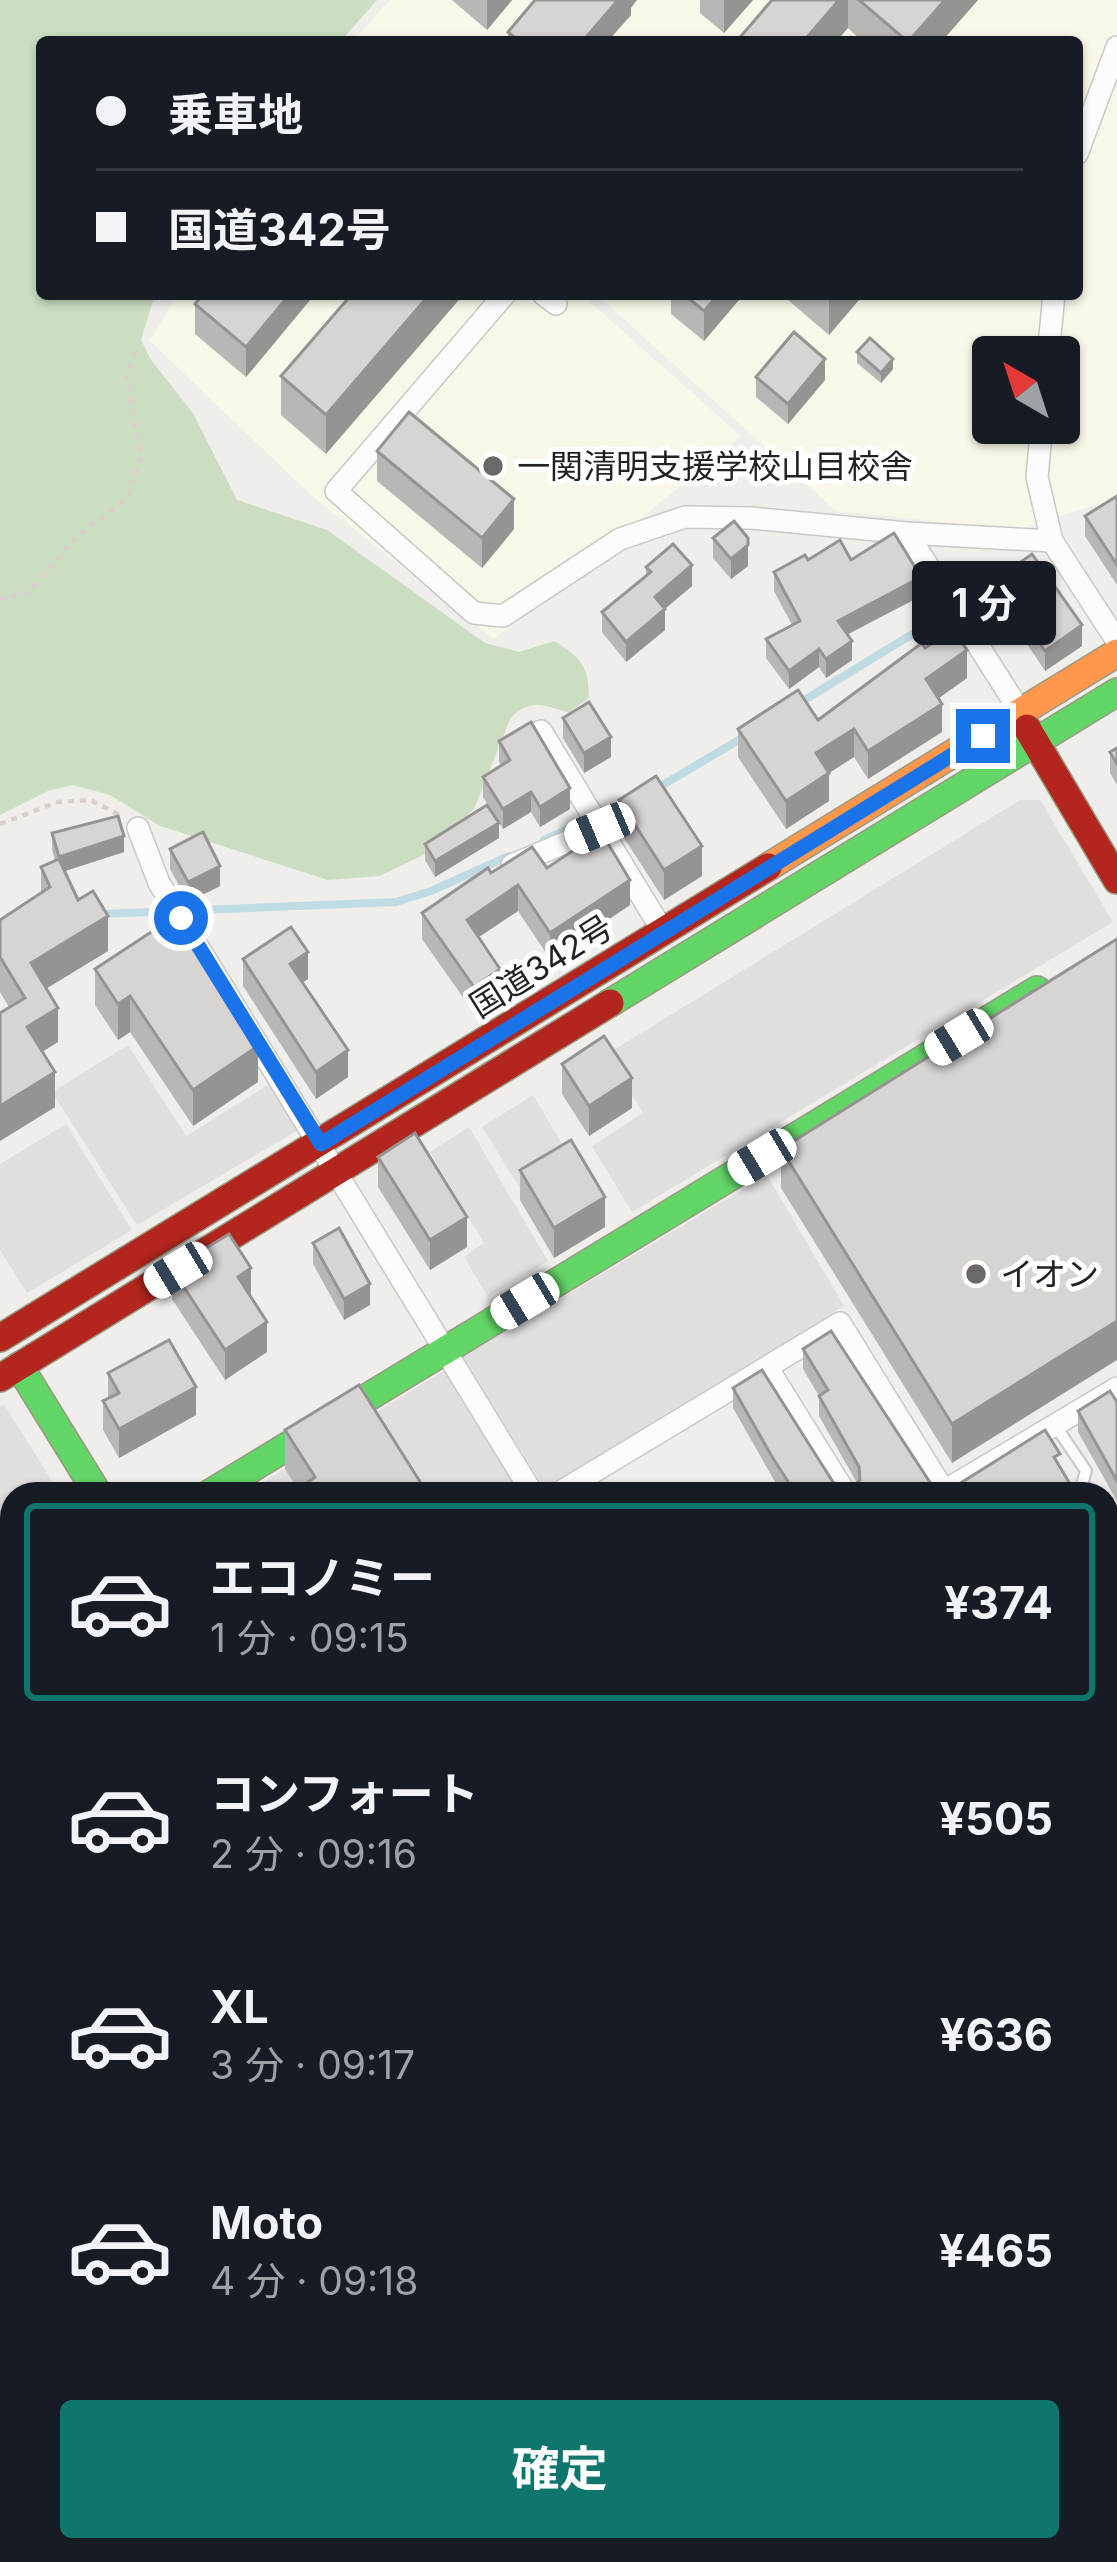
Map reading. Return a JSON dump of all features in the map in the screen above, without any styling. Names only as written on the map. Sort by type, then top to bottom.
[{"type":"main road","name":"国道342号","points":[[0,1338],[1117,653]]},
{"type":"main road","name":"国道342号","points":[[9,1372],[1117,692]]},
{"type":"main road","points":[[1021,713],[1034,743],[1117,880]]},
{"type":"main road","points":[[229,1482],[1056,978]]},
{"type":"main road","points":[[9,1372],[89,1482]]},
{"type":"street","points":[[1083,138],[1117,47]]},
{"type":"street","points":[[500,300],[336,491],[474,614],[502,616],[620,539],[685,517],[1052,541]]},
{"type":"street","points":[[1050,336],[1053,300]]},
{"type":"street","points":[[1040,444],[1037,478],[1052,541],[1117,641]]},
{"type":"street","points":[[908,533],[1021,713]]},
{"type":"street","points":[[541,731],[664,933]]},
{"type":"street","points":[[138,828],[159,883],[526,1482]]},
{"type":"street","points":[[484,877],[600,828]]},
{"type":"street","points":[[576,1482],[840,1322],[938,1482]]},
{"type":"street","points":[[767,1367],[839,1482]]},
{"type":"street","points":[[961,1482],[1117,1388]]},
{"type":"lane","points":[[1055,1425],[1086,1471],[1083,1482]]},
{"type":"path","points":[[0,598],[29,592],[80,534],[128,500],[141,457],[127,377],[137,346]]},
{"type":"path","points":[[0,824],[58,802],[90,800],[138,828]]},
{"type":"shaded area","points":[[390,0],[1117,0],[1117,498],[1017,530],[836,511],[603,300],[1083,300],[1083,36],[357,36]]},
{"type":"shaded area","name":"一関清明支援学校山目校舎","points":[[174,300],[588,300],[741,436],[494,639],[312,496],[150,341]]},
{"type":"shaded area","points":[[1020,800],[1040,800],[1113,922],[632,1212],[592,1146],[643,1113],[607,1054]]},
{"type":"shaded area","points":[[128,1045],[186,1136],[268,1085],[298,1130],[137,1225],[52,1092]]},
{"type":"shaded area","points":[[533,1095],[573,1162],[523,1193],[482,1127]]},
{"type":"shaded area","points":[[66,1124],[132,1230],[27,1293],[0,1250],[0,1164]]},
{"type":"shaded area","points":[[469,1127],[548,1261],[488,1297],[464,1257],[484,1243],[430,1152]]},
{"type":"shaded area","points":[[767,1175],[844,1306],[563,1482],[540,1481],[463,1357]]},
{"type":"shaded area","points":[[445,1370],[514,1482],[263,1482]]},
{"type":"shaded area","points":[[4,1404],[53,1482],[0,1482],[0,1406]]},
{"type":"green space","points":[[0,0],[377,0],[345,36],[36,36],[36,300],[153,300],[141,340],[193,413],[237,500],[327,530],[485,643],[519,652],[554,641],[581,663],[589,697],[569,713],[537,705],[517,712],[474,809],[429,852],[380,876],[328,880],[160,826],[110,795],[73,785],[48,791],[0,815]]},
{"type":"building","points":[[535,0],[618,0],[587,36],[513,36],[508,32]]},
{"type":"building","points":[[772,0],[839,0],[808,36],[741,36]]},
{"type":"building","points":[[859,0],[945,0],[913,36],[901,36]]},
{"type":"building","points":[[198,300],[285,300],[246,347],[195,304]]},
{"type":"building","points":[[347,300],[425,300],[326,415],[281,376]]},
{"type":"building","points":[[690,300],[714,300],[704,311]]},
{"type":"building","points":[[794,332],[825,359],[788,404],[756,377]]},
{"type":"building","points":[[870,338],[893,359],[881,373],[857,352]]},
{"type":"building","points":[[409,412],[514,499],[482,538],[377,451]]},
{"type":"building","points":[[1117,496],[1117,565],[1085,516]]},
{"type":"building","points":[[734,521],[748,545],[731,559],[713,538]]},
{"type":"building","points":[[894,533],[921,577],[838,621],[852,641],[826,659],[819,649],[789,671],[766,639],[800,621],[774,572],[805,555],[808,560],[840,540],[851,560]]},
{"type":"building","points":[[673,544],[692,565],[655,597],[665,609],[626,642],[602,612],[651,572],[646,567]]},
{"type":"building","points":[[1032,554],[1082,625],[1045,651],[1013,603],[1005,609],[988,585]]},
{"type":"building","points":[[952,629],[967,650],[926,679],[942,704],[868,751],[854,729],[816,753],[829,773],[786,801],[738,729],[798,690],[818,720],[922,643],[925,648]]},
{"type":"building","points":[[589,702],[611,737],[584,753],[563,718]]},
{"type":"building","points":[[531,722],[570,788],[540,807],[531,792],[503,809],[483,777],[510,760],[499,741]]},
{"type":"building","points":[[656,776],[702,846],[664,870],[619,800]]},
{"type":"building","points":[[487,805],[499,823],[435,861],[425,844]]},
{"type":"building","points":[[118,816],[124,836],[59,857],[52,833]]},
{"type":"building","points":[[203,832],[220,866],[188,882],[170,849]]},
{"type":"building","points":[[601,832],[630,880],[550,933],[518,885],[467,920],[500,969],[474,987],[422,913],[488,868],[491,873],[532,847],[547,868]]},
{"type":"building","points":[[59,859],[78,900],[93,891],[108,916],[31,963],[58,1008],[27,1027],[55,1072],[0,1106],[0,1013],[25,998],[0,957],[0,920],[50,887],[41,867]]},
{"type":"building","points":[[174,917],[258,1046],[193,1090],[130,996],[118,1004],[95,969]]},
{"type":"building","points":[[291,927],[308,952],[290,964],[348,1050],[316,1072],[243,959]]},
{"type":"building","name":"イオン","points":[[1117,939],[1117,1321],[952,1424],[781,1149]]},
{"type":"building","points":[[604,1036],[632,1078],[589,1106],[562,1064]]},
{"type":"building","points":[[415,1133],[467,1217],[430,1240],[378,1157]]},
{"type":"building","points":[[571,1140],[605,1197],[554,1228],[520,1170]]},
{"type":"building","points":[[339,1228],[370,1284],[344,1299],[313,1243]]},
{"type":"building","points":[[229,1234],[251,1268],[238,1277],[267,1322],[225,1350],[172,1269]]},
{"type":"building","points":[[831,1331],[930,1482],[858,1482],[859,1467],[819,1396],[828,1390],[803,1349]]},
{"type":"building","points":[[169,1340],[196,1387],[119,1429],[103,1401],[119,1393],[108,1373]]},
{"type":"building","points":[[762,1370],[833,1482],[788,1482],[771,1455],[733,1388]]},
{"type":"building","points":[[359,1385],[420,1482],[308,1482],[315,1477],[285,1430]]},
{"type":"building","points":[[1110,1391],[1117,1402],[1117,1481],[1078,1411]]},
{"type":"building","points":[[1045,1430],[1060,1454],[1054,1457],[1069,1482],[962,1482]]},
{"type":"waterway","points":[[969,600],[993,585]]},
{"type":"waterway","points":[[798,704],[937,619]]},
{"type":"waterway","points":[[654,790],[744,737]]},
{"type":"waterway","points":[[544,840],[624,804]]},
{"type":"waterway","points":[[101,914],[396,902],[509,856]]},
{"type":"traffic: fast","points":[[610,1003],[1117,692]]},
{"type":"traffic: fast","points":[[229,1482],[1037,990]]},
{"type":"traffic: fast","points":[[19,1366],[91,1482]]},
{"type":"traffic: slow","points":[[768,867],[1117,653]]},
{"type":"traffic: jam","points":[[1027,728],[1117,880]]},
{"type":"traffic: jam","points":[[0,1338],[768,867]]},
{"type":"traffic: jam","points":[[0,1378],[610,1003]]},
{"type":"place","name":"一関清明支援学校山目校舎","points":[[493,466]]},
{"type":"place","name":"イオン","points":[[976,1274]]},
{"type":"route","points":[[181,918],[321,1144],[983,736]]}]
